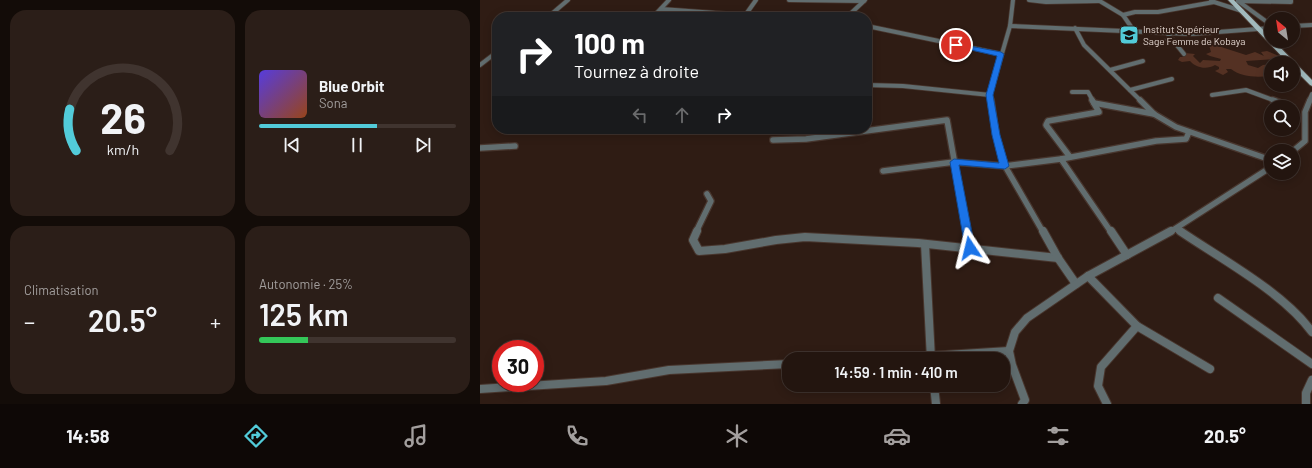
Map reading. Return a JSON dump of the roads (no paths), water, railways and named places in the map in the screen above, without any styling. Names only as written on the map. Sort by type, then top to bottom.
[{"type":"main road","points":[[1231,0],[1285,56]]},
{"type":"main road","points":[[1300,72],[1312,84]]},
{"type":"street","points":[[554,12],[568,0]]},
{"type":"street","points":[[658,12],[669,0]]},
{"type":"street","points":[[747,12],[756,0]]},
{"type":"street","points":[[789,0],[864,1]]},
{"type":"street","points":[[1013,0],[1010,26],[990,95],[996,135],[1005,166],[1058,258],[1076,284]]},
{"type":"street","points":[[1029,0],[1046,2],[1098,0],[1123,15],[1134,31]]},
{"type":"street","points":[[1209,0],[1242,11]]},
{"type":"street","points":[[1237,0],[1291,2],[1291,0]]},
{"type":"street","points":[[1237,0],[1264,20]]},
{"type":"street","points":[[852,12],[864,1]]},
{"type":"street","points":[[1123,15],[1135,12],[1169,10],[1214,2]]},
{"type":"street","points":[[661,9],[697,12]]},
{"type":"street","points":[[1300,26],[1312,25]]},
{"type":"street","points":[[1010,26],[1208,34],[1264,29]]},
{"type":"street","points":[[872,27],[1001,54]]},
{"type":"street","points":[[1075,28],[1084,45],[1154,114],[1176,127],[1264,157]]},
{"type":"street","points":[[1167,33],[1184,54]]},
{"type":"street","points":[[1149,44],[1173,40]]},
{"type":"street","points":[[480,65],[492,56]]},
{"type":"street","points":[[1110,70],[1143,61]]},
{"type":"street","points":[[1130,90],[1172,79]]},
{"type":"street","points":[[872,85],[903,86],[990,95]]},
{"type":"street","points":[[1212,94],[1246,90],[1274,100]]},
{"type":"street","points":[[1070,157],[1046,125],[1048,120],[1099,112],[1088,92],[1072,92]]},
{"type":"street","points":[[1300,145],[1305,141],[1305,112],[1312,94]]},
{"type":"street","points":[[1094,103],[1154,114]]},
{"type":"street","points":[[1300,110],[1305,112]]},
{"type":"street","points":[[872,129],[947,120],[970,248]]},
{"type":"street","points":[[883,171],[954,162],[1005,166],[1061,159],[1156,141],[1186,139],[1189,132]]},
{"type":"street","points":[[773,140],[806,139],[838,134]]},
{"type":"street","points":[[480,148],[515,146]]},
{"type":"street","points":[[1061,159],[1127,255]]},
{"type":"street","points":[[1022,404],[1025,400],[1012,365],[1009,351],[1015,332],[1027,318],[1088,276],[1176,230],[1264,172]]},
{"type":"street","points":[[707,194],[711,201],[693,240],[699,251],[716,251],[802,236],[819,239],[856,239],[925,244],[1058,258]]},
{"type":"street","points":[[1176,230],[1246,275],[1278,298],[1304,320],[1312,332]]},
{"type":"street","points":[[925,244],[931,352]]},
{"type":"street","points":[[1088,276],[1137,326],[1210,369]]},
{"type":"street","points":[[1218,298],[1312,364]]},
{"type":"street","points":[[1107,404],[1098,386],[1101,367],[1137,326]]},
{"type":"street","points":[[998,352],[1009,351]]},
{"type":"street","points":[[480,389],[606,381],[669,370],[782,364]]},
{"type":"street","points":[[1306,404],[1306,393],[1312,380]]},
{"type":"street","points":[[935,392],[936,404]]},
{"type":"place","name":"Institut Supérieur Sage Femme de Kobaya","points":[[1129,35]]}]
